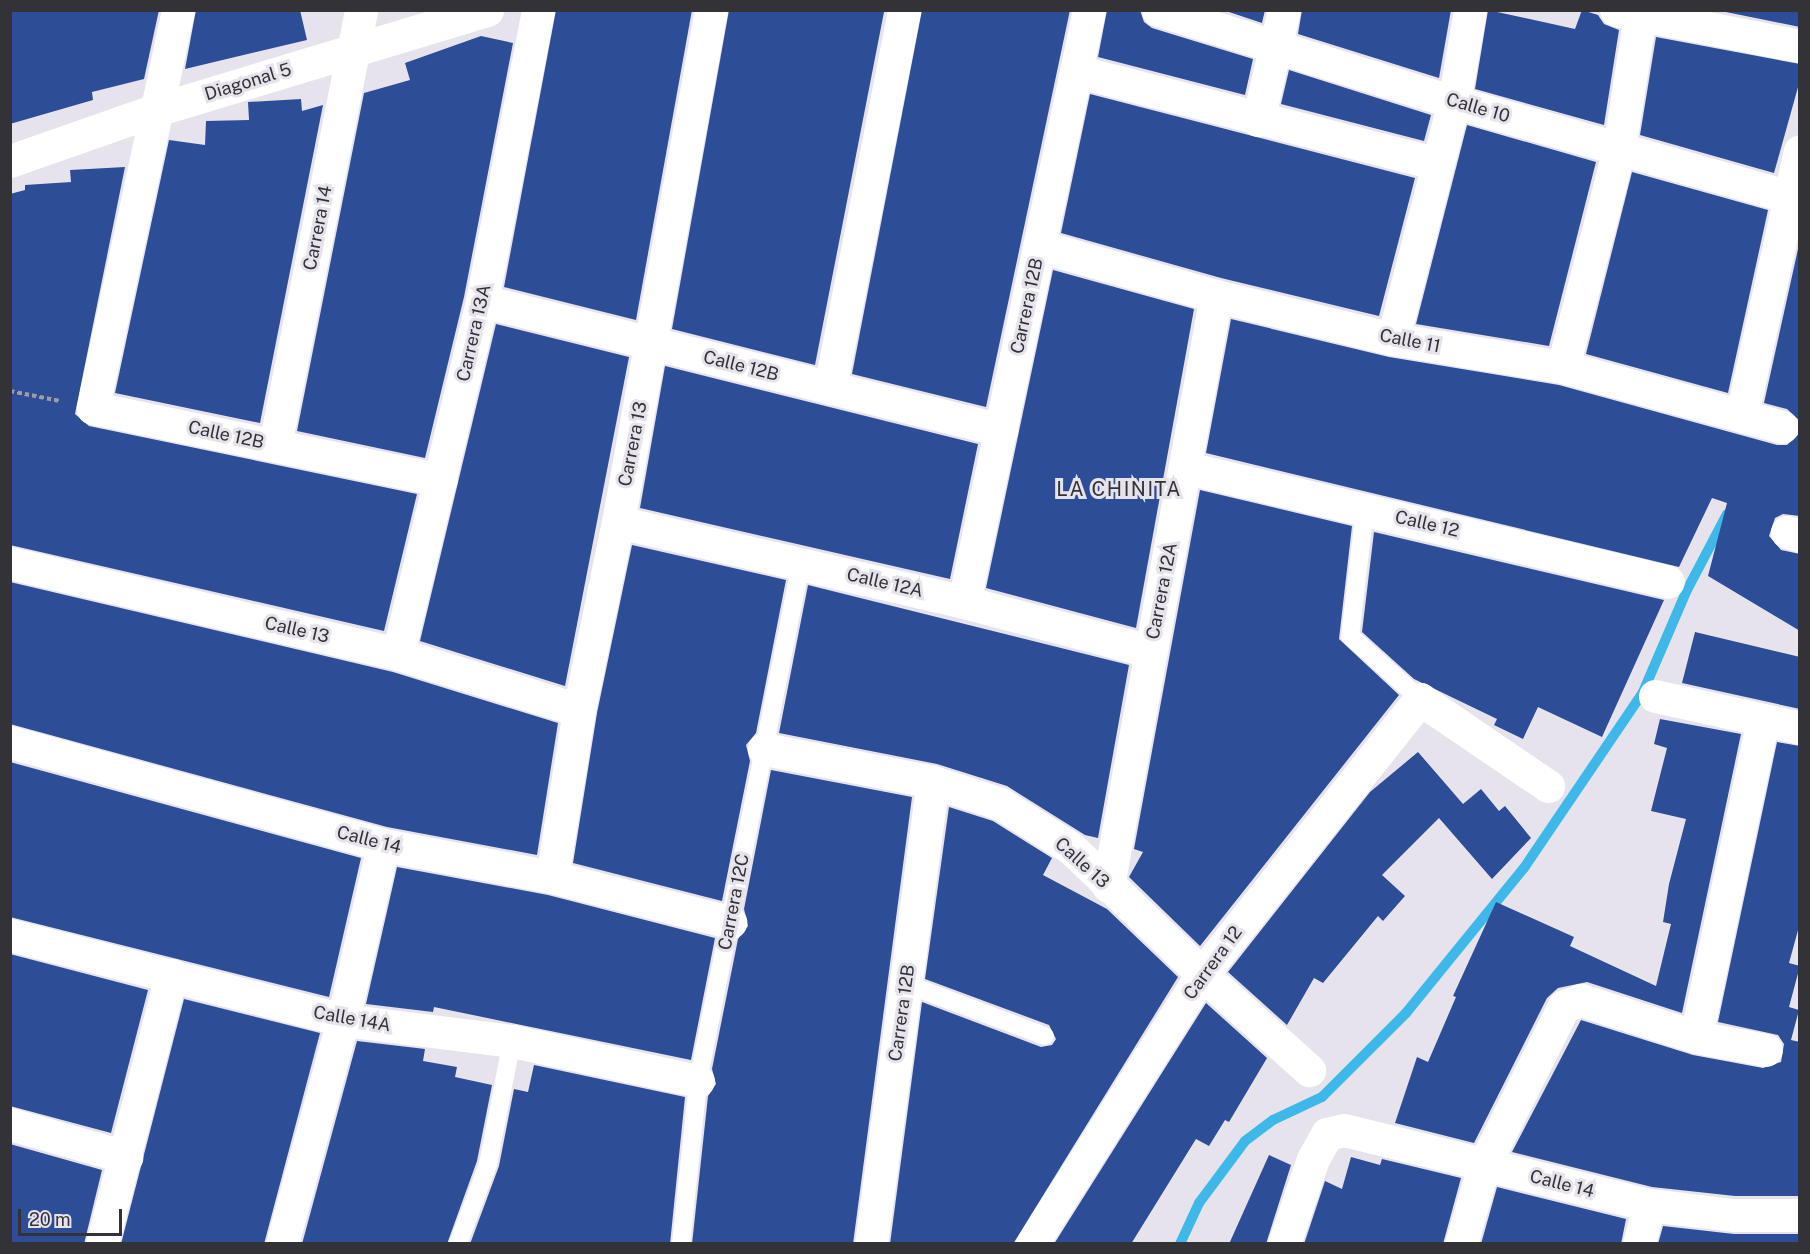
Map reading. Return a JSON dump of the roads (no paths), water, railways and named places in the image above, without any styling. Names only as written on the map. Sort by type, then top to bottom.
[{"type":"street","points":[[156,110],[178,10]]},
{"type":"street","name":"Carrera 14","points":[[274,445],[362,10]]},
{"type":"street","name":"Diagonal 5","points":[[10,161],[156,110],[487,10]]},
{"type":"street","name":"Carrera 13A","points":[[398,654],[482,301],[538,10]]},
{"type":"street","name":"Carrera 13","points":[[552,877],[579,710],[618,522],[711,10]]},
{"type":"street","points":[[830,388],[904,10]]},
{"type":"street","name":"Carrera 12B","points":[[964,602],[1089,10]]},
{"type":"street","name":"Calle 10","points":[[1158,10],[1454,102],[1796,199]]},
{"type":"street","points":[[1258,120],[1278,46],[1284,10]]},
{"type":"street","points":[[1394,339],[1454,102],[1470,10]]},
{"type":"street","points":[[1563,368],[1619,149],[1628,13],[1800,46]]},
{"type":"street","points":[[1076,71],[1258,120],[1437,164]]},
{"type":"street","name":"Calle 12B","points":[[156,110],[93,408],[441,480]]},
{"type":"street","points":[[1742,414],[1796,199],[1800,151]]},
{"type":"street","name":"Calle 11","points":[[1039,246],[1216,296],[1394,339],[1563,368],[1742,414],[1782,427]]},
{"type":"street","name":"Carrera 12A","points":[[1108,886],[1150,651],[1187,468],[1216,296]]},
{"type":"street","name":"Calle 12B","points":[[482,301],[651,345],[1000,430]]},
{"type":"street","name":"Calle 12","points":[[1187,468],[1668,582]]},
{"type":"street","name":"Calle 12A","points":[[618,522],[964,602],[1150,651]]},
{"type":"street","name":"Calle 13","points":[[10,563],[398,654],[579,710]]},
{"type":"street","points":[[1655,696],[1800,728]]},
{"type":"street","points":[[1420,699],[1548,786]]},
{"type":"street","name":"Carrera 12","points":[[1032,1244],[1202,974],[1420,699]]},
{"type":"street","points":[[1696,1037],[1763,720]]},
{"type":"street","name":"Calle 14","points":[[10,742],[383,844],[552,877],[730,922]]},
{"type":"street","name":"Calle 13","points":[[764,749],[933,783],[1001,804],[1071,848],[1202,974],[1309,1070]]},
{"type":"street","name":"Carrera 12B","points":[[871,1244],[933,783]]},
{"type":"street","points":[[282,1244],[343,1020],[383,844]]},
{"type":"street","name":"Calle 14A","points":[[10,935],[343,1020],[512,1041],[698,1081]]},
{"type":"street","points":[[102,1244],[171,975]]},
{"type":"street","points":[[1461,1244],[1484,1165],[1554,1020],[1564,1006],[1581,1000],[1696,1037],[1766,1050]]},
{"type":"street","points":[[10,1124],[126,1157]]},
{"type":"street","name":"Calle 14","points":[[1284,1244],[1313,1159],[1327,1134],[1344,1131],[1649,1205],[1734,1215],[1800,1215]]},
{"type":"street","points":[[1639,1244],[1649,1205]]},
{"type":"lane","points":[[1365,509],[1350,636],[1420,699]]},
{"type":"lane","name":"Carrera 12C","points":[[681,1244],[698,1081],[801,563]]},
{"type":"lane","points":[[906,984],[1045,1036]]},
{"type":"lane","points":[[458,1244],[488,1164],[512,1041]]},
{"type":"waterway","points":[[1180,1244],[1199,1203],[1245,1141],[1273,1120],[1322,1097],[1406,1013],[1524,868],[1643,692],[1687,590],[1727,514]]},
{"type":"district","name":"LA CHINITA","points":[[1119,489]]}]
